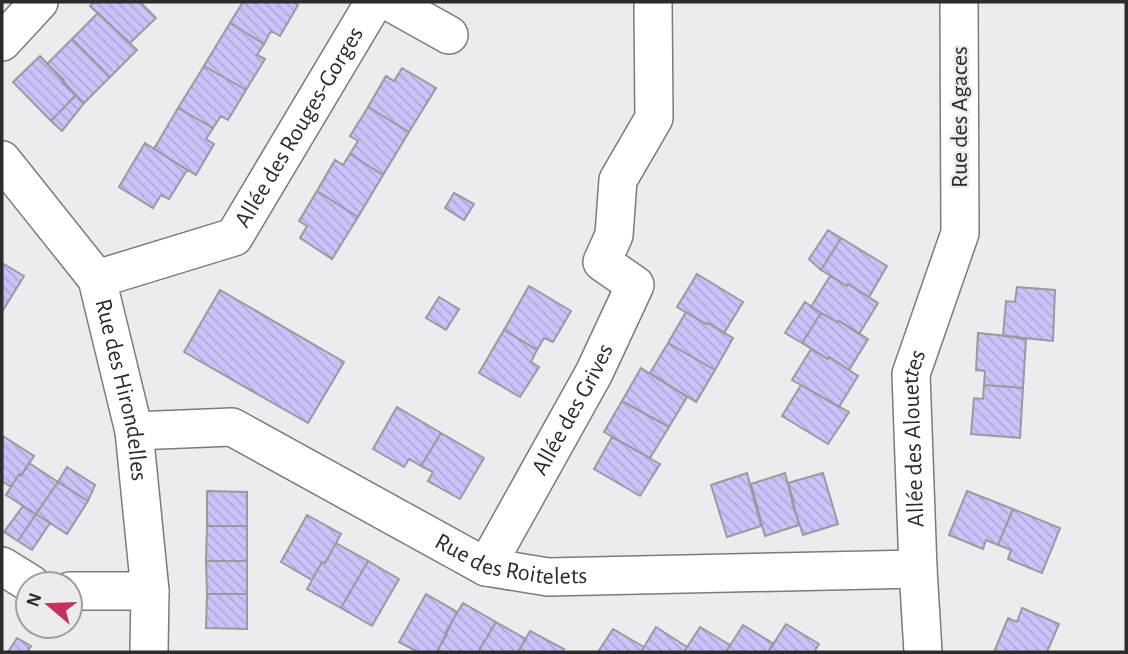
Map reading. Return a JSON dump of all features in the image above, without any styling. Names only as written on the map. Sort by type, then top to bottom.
[{"type":"street","points":[[2,42],[39,2]]},
{"type":"street","name":"Allée des Rouges-Gorges","points":[[97,279],[234,237],[374,2]]},
{"type":"street","points":[[390,2],[449,35]]},
{"type":"street","name":"Allée des Grives","points":[[486,567],[594,373],[635,285],[602,262],[614,235],[618,180],[654,118],[653,2]]},
{"type":"street","name":"Rue des Agaces","points":[[960,2],[960,233]]},
{"type":"street","name":"Rue des Hirondelles","points":[[2,160],[97,279],[134,431],[150,591],[149,652]]},
{"type":"street","name":"Allée des Alouettes","points":[[923,652],[911,374],[960,233]]},
{"type":"street","name":"Rue des Roitelets","points":[[134,431],[232,427],[486,567],[548,577],[918,569]]},
{"type":"street","points":[[84,590],[150,591]]},
{"type":"building","points":[[95,2],[140,2],[156,18],[130,43],[90,6]]},
{"type":"building","points":[[243,2],[293,2],[298,5],[280,36],[271,31],[264,44],[230,23]]},
{"type":"building","points":[[98,13],[137,50],[110,77],[72,39]]},
{"type":"building","points":[[230,23],[264,44],[257,55],[265,59],[246,90],[204,66]]},
{"type":"building","points":[[72,39],[110,77],[84,103],[47,64]]},
{"type":"building","points":[[40,56],[76,95],[51,121],[13,82]]},
{"type":"building","points":[[204,66],[246,90],[228,120],[221,116],[213,128],[178,108]]},
{"type":"building","points":[[402,68],[436,88],[409,132],[368,107],[386,76],[394,81]]},
{"type":"building","points":[[76,95],[84,103],[62,131],[51,121]]},
{"type":"building","points":[[368,107],[409,132],[383,175],[350,154],[358,141],[350,136]]},
{"type":"building","points":[[178,108],[213,128],[206,139],[214,144],[196,175],[154,149]]},
{"type":"building","points":[[145,143],[187,170],[169,199],[161,195],[153,208],[119,187]]},
{"type":"building","points":[[350,154],[383,175],[358,217],[317,191],[335,160],[343,165]]},
{"type":"building","points":[[317,191],[358,217],[332,259],[300,238],[307,226],[299,221]]},
{"type":"building","points":[[454,193],[474,204],[464,220],[445,208]]},
{"type":"building","points":[[828,230],[841,238],[821,270],[809,259]]},
{"type":"building","points":[[841,238],[887,266],[869,297],[821,270]]},
{"type":"building","points":[[2,263],[24,276],[2,312]]},
{"type":"building","points":[[697,274],[743,302],[724,333],[677,307]]},
{"type":"building","points":[[830,276],[878,303],[859,334],[811,307]]},
{"type":"building","points":[[529,286],[571,311],[553,342],[544,338],[537,350],[504,330]]},
{"type":"building","points":[[1017,287],[1055,290],[1053,341],[1003,336],[1006,301],[1015,302]]},
{"type":"building","points":[[220,290],[344,362],[308,423],[184,352]]},
{"type":"building","points":[[439,297],[459,309],[446,330],[426,318]]},
{"type":"building","points":[[805,302],[821,313],[802,343],[785,333]]},
{"type":"building","points":[[686,312],[733,338],[715,370],[668,343]]},
{"type":"building","points":[[821,313],[868,339],[849,370],[802,343]]},
{"type":"building","points":[[504,330],[537,350],[531,362],[539,367],[520,397],[479,373]]},
{"type":"building","points":[[978,333],[1026,339],[1023,388],[984,385],[985,371],[976,370]]},
{"type":"building","points":[[668,343],[715,370],[696,402],[650,373]]},
{"type":"building","points":[[811,349],[858,376],[839,407],[792,380]]},
{"type":"building","points":[[641,368],[687,397],[669,427],[622,401]]},
{"type":"building","points":[[801,385],[849,412],[828,444],[782,416]]},
{"type":"building","points":[[984,385],[1023,388],[1020,438],[971,434],[974,398],[983,399]]},
{"type":"building","points":[[622,401],[669,427],[650,458],[604,432]]},
{"type":"building","points":[[397,407],[441,433],[421,466],[409,459],[404,467],[373,449]]},
{"type":"building","points":[[441,433],[484,458],[460,499],[428,481],[433,472],[421,466]]},
{"type":"building","points":[[3,436],[34,456],[11,487],[2,481]]},
{"type":"building","points":[[612,437],[660,464],[640,496],[594,469]]},
{"type":"building","points":[[29,463],[58,482],[36,514],[6,495]]},
{"type":"building","points":[[67,467],[95,485],[88,501],[58,482]]},
{"type":"building","points":[[747,473],[761,526],[727,537],[711,485]]},
{"type":"building","points":[[785,473],[799,525],[765,536],[751,484]]},
{"type":"building","points":[[823,473],[838,524],[803,535],[788,483]]},
{"type":"building","points":[[58,482],[88,501],[67,534],[36,514]]},
{"type":"building","points":[[207,491],[247,492],[247,526],[207,526]]},
{"type":"building","points":[[967,491],[1013,509],[998,545],[986,540],[983,549],[949,535]]},
{"type":"building","points":[[23,506],[36,514],[18,541],[4,532]]},
{"type":"building","points":[[1013,509],[1060,528],[1042,573],[1008,559],[1011,550],[998,545]]},
{"type":"building","points":[[36,514],[50,523],[32,550],[18,541]]},
{"type":"building","points":[[307,515],[341,534],[312,580],[281,562]]},
{"type":"building","points":[[207,526],[247,526],[247,561],[206,561]]},
{"type":"building","points":[[336,543],[368,561],[341,608],[307,589]]},
{"type":"building","points":[[206,561],[247,561],[247,594],[207,594]]},
{"type":"building","points":[[368,561],[399,579],[372,626],[341,608]]},
{"type":"building","points":[[207,594],[247,594],[247,629],[206,628]]},
{"type":"building","points":[[426,594],[457,612],[437,652],[418,652],[399,642]]},
{"type":"building","points":[[463,603],[496,622],[478,652],[437,651],[447,634],[445,633]]},
{"type":"building","points":[[1022,608],[1059,624],[1047,652],[994,652],[1008,618],[1017,622]]},
{"type":"building","points":[[496,622],[526,639],[518,652],[478,652]]},
{"type":"building","points":[[786,624],[819,644],[814,652],[768,652]]},
{"type":"building","points":[[743,625],[774,644],[768,652],[726,652]]},
{"type":"building","points":[[656,627],[687,647],[684,652],[641,652]]},
{"type":"building","points":[[700,627],[730,645],[726,652],[684,652]]},
{"type":"building","points":[[613,629],[644,647],[641,652],[598,652]]},
{"type":"building","points":[[530,631],[564,649],[562,652],[518,652]]},
{"type":"building","points":[[16,640],[31,646],[27,652],[8,652]]}]
